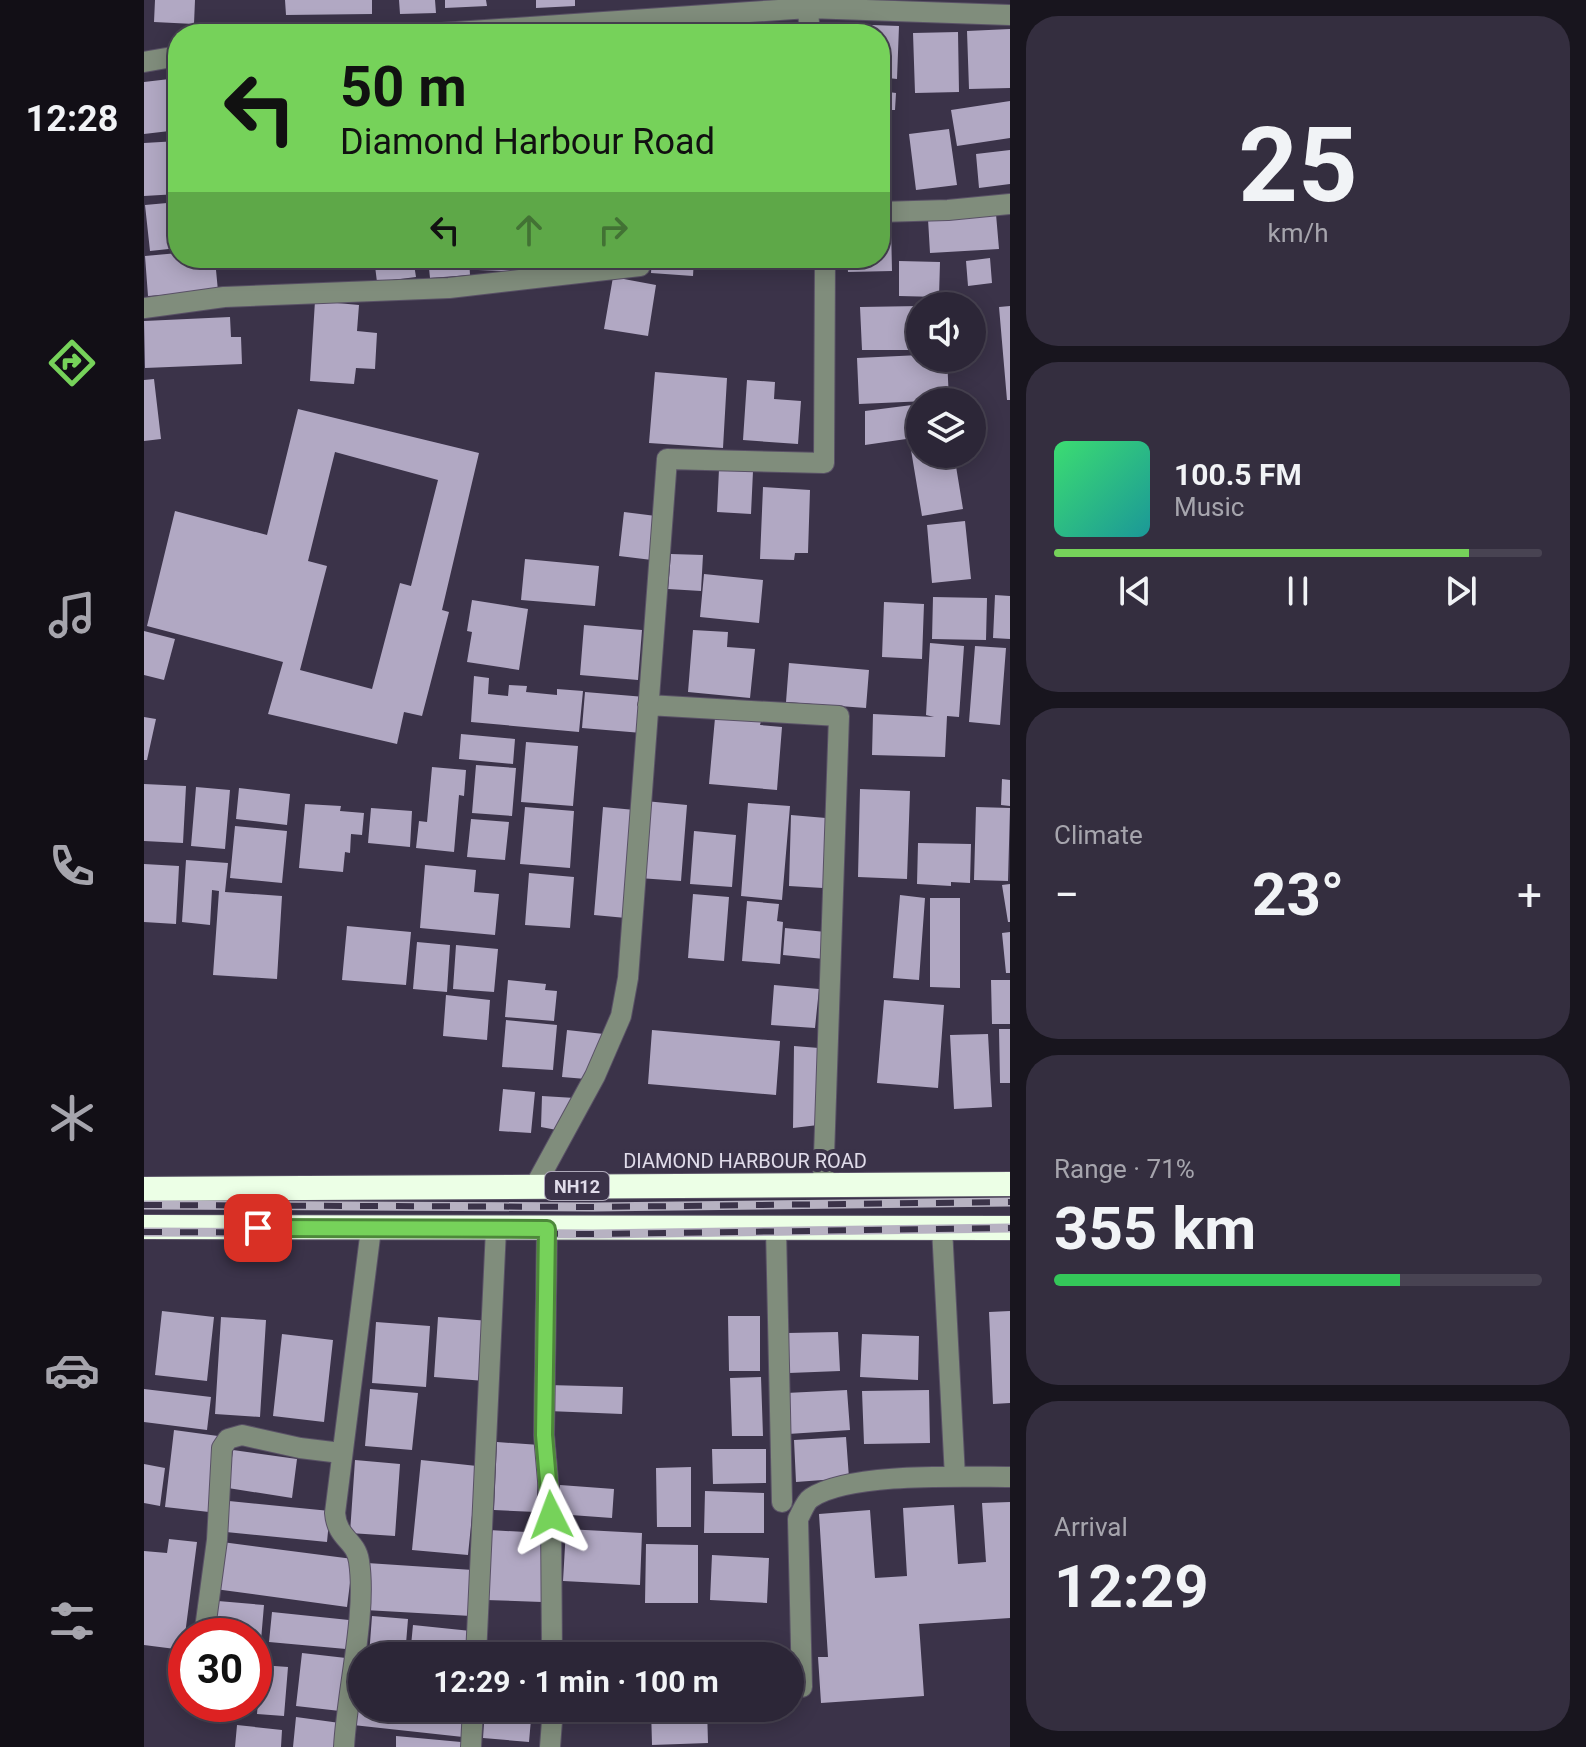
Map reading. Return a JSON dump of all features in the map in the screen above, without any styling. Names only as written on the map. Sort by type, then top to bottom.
[{"type":"highway","name":"DIAMOND HARBOUR ROAD","points":[[144,1189],[1010,1184]]},
{"type":"highway","name":"NH12","points":[[144,1227],[1010,1228]]},
{"type":"street","points":[[807,4],[809,24]]},
{"type":"street","points":[[554,24],[807,4],[1010,15]]},
{"type":"street","points":[[144,62],[168,58]]},
{"type":"street","points":[[890,212],[1010,204]]},
{"type":"street","points":[[144,308],[224,297],[449,288],[623,268]]},
{"type":"street","points":[[535,1186],[595,1076],[621,1016],[628,978],[667,459],[824,463],[825,268]]},
{"type":"street","points":[[648,705],[839,716],[823,1185]]},
{"type":"street","points":[[942,1228],[955,1477]]},
{"type":"street","points":[[344,1747],[359,1610],[360,1563],[357,1552],[336,1528],[335,1513],[371,1229]]},
{"type":"street","points":[[477,1642],[496,1229]]},
{"type":"street","points":[[547,1229],[544,1435],[551,1515],[552,1642]]},
{"type":"street","points":[[776,1229],[782,1502]]},
{"type":"street","points":[[206,1618],[217,1540],[222,1448],[228,1439],[242,1435],[300,1448],[341,1453]]},
{"type":"street","points":[[801,1642],[798,1519],[809,1499],[832,1489],[867,1481],[1010,1477]]},
{"type":"street","points":[[471,1747],[472,1722]]},
{"type":"street","points":[[550,1747],[552,1722]]},
{"type":"building","points":[[155,0],[195,0],[194,24],[154,22]]},
{"type":"building","points":[[285,0],[372,0],[372,14],[286,15]]},
{"type":"building","points":[[399,0],[435,0],[436,13],[400,14]]},
{"type":"building","points":[[445,0],[486,0],[487,6],[445,8]]},
{"type":"building","points":[[536,0],[575,0],[575,6],[536,8]]},
{"type":"building","points":[[890,26],[899,26],[897,79],[890,78]]},
{"type":"building","points":[[1010,29],[1010,88],[969,89],[967,31]]},
{"type":"building","points":[[958,32],[959,92],[915,93],[913,33]]},
{"type":"building","points":[[168,79],[168,131],[144,134],[144,82]]},
{"type":"building","points":[[890,92],[896,93],[895,110],[890,110]]},
{"type":"building","points":[[1010,101],[1010,138],[957,146],[951,110]]},
{"type":"building","points":[[949,129],[957,185],[916,190],[909,134]]},
{"type":"building","points":[[168,142],[168,195],[144,196],[144,143]]},
{"type":"building","points":[[1010,150],[1010,184],[979,188],[976,154]]},
{"type":"building","points":[[168,203],[168,249],[150,251],[145,205]]},
{"type":"building","points":[[996,214],[999,249],[930,253],[928,219]]},
{"type":"building","points":[[890,224],[892,271],[848,272],[848,268],[890,268]]},
{"type":"building","points":[[168,254],[168,268],[237,269],[216,270],[218,291],[148,296],[145,256]]},
{"type":"building","points":[[990,258],[992,283],[968,286],[966,261]]},
{"type":"building","points":[[899,261],[940,262],[939,292],[906,292],[906,296],[899,296]]},
{"type":"building","points":[[375,268],[415,268],[416,277],[377,282]]},
{"type":"building","points":[[429,268],[470,268],[470,275],[430,278]]},
{"type":"building","points":[[532,268],[532,272],[478,270]]},
{"type":"building","points":[[651,268],[693,268],[693,276],[651,273]]},
{"type":"building","points":[[613,277],[656,285],[648,336],[604,329]]},
{"type":"building","points":[[315,301],[359,305],[357,331],[377,333],[375,369],[356,368],[354,384],[310,381]]},
{"type":"building","points":[[906,306],[906,350],[862,350],[860,307]]},
{"type":"building","points":[[1010,306],[1010,400],[1007,400],[999,307]]},
{"type":"building","points":[[230,317],[231,337],[241,337],[242,364],[145,368],[144,321]]},
{"type":"building","points":[[906,356],[906,372],[948,372],[948,388],[906,388],[906,402],[859,404],[857,358]]},
{"type":"building","points":[[655,372],[727,378],[723,448],[649,443]]},
{"type":"building","points":[[154,379],[161,439],[144,441],[144,380]]},
{"type":"building","points":[[747,380],[775,382],[774,399],[801,401],[798,444],[743,440]]},
{"type":"building","points":[[906,406],[906,439],[865,445],[865,411]]},
{"type":"building","points":[[298,409],[479,453],[442,610],[449,612],[422,716],[404,712],[397,744],[268,714],[283,662],[147,626],[175,511],[267,535]],"holes":[[[335,452],[438,480],[411,586],[400,583],[372,689],[300,670],[327,566],[308,561]]]},
{"type":"building","points":[[914,468],[956,468],[963,509],[922,516]]},
{"type":"building","points":[[719,469],[753,471],[751,514],[717,512]]},
{"type":"building","points":[[763,487],[810,490],[808,553],[795,553],[794,560],[760,559]]},
{"type":"building","points":[[624,512],[656,516],[652,560],[619,556]]},
{"type":"building","points":[[965,521],[971,579],[932,583],[927,525]]},
{"type":"building","points":[[671,554],[703,555],[701,591],[668,589]]},
{"type":"building","points":[[525,559],[599,566],[595,606],[521,600]]},
{"type":"building","points":[[704,574],[763,580],[759,623],[700,617]]},
{"type":"building","points":[[995,595],[1010,596],[1010,639],[993,638]]},
{"type":"building","points":[[933,597],[987,598],[986,640],[932,639]]},
{"type":"building","points":[[472,600],[528,609],[519,670],[467,662],[472,632],[467,631]]},
{"type":"building","points":[[884,602],[924,604],[922,659],[882,657]]},
{"type":"building","points":[[584,625],[642,630],[638,680],[580,675]]},
{"type":"building","points":[[693,630],[728,632],[727,647],[755,649],[750,698],[688,692]]},
{"type":"building","points":[[144,631],[175,639],[164,680],[144,675]]},
{"type":"building","points":[[930,643],[964,646],[959,717],[947,716],[945,757],[872,755],[873,714],[934,717],[926,715]]},
{"type":"building","points":[[975,646],[1006,648],[1000,725],[969,722]]},
{"type":"building","points":[[789,663],[869,670],[866,708],[786,702]]},
{"type":"building","points":[[474,676],[489,678],[488,694],[508,696],[509,685],[527,686],[526,692],[557,695],[557,689],[583,691],[579,732],[471,722]]},
{"type":"building","points":[[585,692],[645,697],[642,733],[582,728]]},
{"type":"building","points":[[144,717],[156,719],[147,760],[144,760]]},
{"type":"building","points":[[715,718],[761,721],[760,725],[782,727],[777,790],[709,784]]},
{"type":"building","points":[[461,734],[515,739],[513,764],[459,759]]},
{"type":"building","points":[[526,742],[578,746],[573,806],[521,802]]},
{"type":"building","points":[[476,765],[516,768],[512,816],[472,813]]},
{"type":"building","points":[[432,767],[466,770],[464,796],[459,795],[454,852],[416,848],[419,821],[427,822]]},
{"type":"building","points":[[1002,779],[1010,780],[1010,806],[1001,805]]},
{"type":"building","points":[[144,784],[186,786],[183,843],[144,841]]},
{"type":"building","points":[[196,787],[230,790],[225,849],[191,846]]},
{"type":"building","points":[[239,788],[290,794],[287,825],[236,819]]},
{"type":"building","points":[[860,789],[910,791],[907,879],[858,877]]},
{"type":"building","points":[[645,801],[687,805],[681,881],[639,878]]},
{"type":"building","points":[[748,803],[790,806],[782,900],[741,896]]},
{"type":"building","points":[[305,804],[341,806],[340,811],[364,813],[362,835],[351,834],[350,853],[345,852],[343,872],[299,868]]},
{"type":"building","points":[[525,807],[574,811],[570,868],[520,864]]},
{"type":"building","points":[[603,807],[635,810],[626,918],[594,915]]},
{"type":"building","points":[[976,807],[1010,808],[1008,881],[974,880]]},
{"type":"building","points":[[371,808],[412,811],[410,847],[368,843]]},
{"type":"building","points":[[791,815],[826,818],[823,888],[789,886]]},
{"type":"building","points":[[471,819],[509,822],[505,860],[467,857]]},
{"type":"building","points":[[235,826],[287,831],[282,883],[230,878]]},
{"type":"building","points":[[694,831],[736,835],[732,887],[690,884]]},
{"type":"building","points":[[918,843],[971,844],[970,883],[951,882],[951,886],[917,884]]},
{"type":"building","points":[[186,860],[228,863],[225,892],[282,896],[277,979],[213,975],[219,891],[212,890],[210,925],[182,922]]},
{"type":"building","points":[[144,864],[179,866],[176,924],[144,922]]},
{"type":"building","points":[[425,865],[476,870],[474,892],[499,894],[495,935],[420,928]]},
{"type":"building","points":[[529,873],[574,877],[570,928],[525,925]]},
{"type":"building","points":[[1010,884],[1010,922],[1008,922],[1002,885]]},
{"type":"building","points":[[693,894],[729,897],[724,961],[688,958]]},
{"type":"building","points":[[900,895],[925,898],[919,980],[893,978]]},
{"type":"building","points":[[930,898],[960,898],[960,988],[930,987]]},
{"type":"building","points":[[747,901],[779,904],[777,921],[783,922],[780,964],[742,961]]},
{"type":"building","points":[[347,926],[411,932],[406,985],[342,980]]},
{"type":"building","points":[[785,928],[826,932],[824,959],[783,955]]},
{"type":"building","points":[[1010,932],[1010,973],[1006,973],[1002,933]]},
{"type":"building","points":[[417,942],[450,945],[447,992],[413,989]]},
{"type":"building","points":[[456,945],[498,949],[494,992],[453,989]]},
{"type":"building","points":[[508,980],[546,984],[545,990],[557,991],[554,1021],[505,1017]]},
{"type":"building","points":[[991,980],[1010,980],[1010,1024],[992,1024]]},
{"type":"building","points":[[774,985],[819,989],[815,1028],[771,1025]]},
{"type":"building","points":[[446,995],[490,1000],[487,1040],[443,1036]]},
{"type":"building","points":[[884,1000],[944,1005],[938,1088],[877,1083]]},
{"type":"building","points":[[506,1020],[557,1025],[553,1070],[502,1067]]},
{"type":"building","points":[[999,1029],[1010,1029],[1010,1083],[1000,1083]]},
{"type":"building","points":[[567,1030],[604,1034],[586,1079],[562,1077]]},
{"type":"building","points":[[652,1030],[780,1041],[776,1095],[648,1084]]},
{"type":"building","points":[[988,1034],[992,1107],[954,1109],[950,1035]]},
{"type":"building","points":[[794,1046],[819,1048],[818,1125],[793,1128]]},
{"type":"building","points":[[503,1089],[535,1092],[531,1133],[499,1131]]},
{"type":"building","points":[[542,1096],[575,1098],[562,1131],[541,1127]]},
{"type":"building","points":[[162,1311],[214,1317],[207,1381],[155,1375]]},
{"type":"building","points":[[1010,1311],[1010,1403],[993,1404],[989,1312]]},
{"type":"building","points":[[728,1316],[760,1316],[760,1371],[729,1371]]},
{"type":"building","points":[[221,1317],[266,1320],[260,1417],[215,1414]]},
{"type":"building","points":[[438,1317],[490,1321],[485,1381],[434,1377]]},
{"type":"building","points":[[376,1322],[430,1326],[426,1387],[372,1383]]},
{"type":"building","points":[[838,1332],[840,1371],[789,1373],[787,1333]]},
{"type":"building","points":[[282,1334],[333,1340],[324,1422],[273,1416]]},
{"type":"building","points":[[862,1334],[919,1336],[918,1380],[860,1377]]},
{"type":"building","points":[[761,1377],[763,1436],[732,1436],[730,1378]]},
{"type":"building","points":[[548,1385],[623,1387],[622,1414],[548,1411]]},
{"type":"building","points":[[144,1389],[211,1397],[207,1430],[144,1422]]},
{"type":"building","points":[[370,1389],[418,1393],[412,1450],[365,1446]]},
{"type":"building","points":[[847,1390],[850,1430],[788,1434],[786,1393]]},
{"type":"building","points":[[929,1390],[930,1443],[864,1444],[862,1391]]},
{"type":"building","points":[[174,1430],[218,1436],[209,1512],[165,1507]]},
{"type":"building","points":[[846,1437],[849,1478],[796,1482],[794,1440]]},
{"type":"building","points":[[497,1442],[540,1445],[536,1512],[494,1510]]},
{"type":"building","points":[[712,1449],[766,1449],[766,1483],[713,1484]]},
{"type":"building","points":[[233,1450],[297,1459],[292,1498],[228,1488]]},
{"type":"building","points":[[355,1460],[400,1464],[395,1536],[350,1533]]},
{"type":"building","points":[[421,1460],[477,1466],[468,1555],[412,1550]]},
{"type":"building","points":[[144,1464],[165,1468],[160,1506],[144,1503]]},
{"type":"building","points":[[691,1467],[691,1527],[657,1527],[656,1468]]},
{"type":"building","points":[[560,1485],[614,1489],[612,1518],[557,1514]]},
{"type":"building","points":[[705,1491],[764,1493],[764,1533],[704,1533]]},
{"type":"building","points":[[229,1501],[330,1511],[327,1542],[226,1532]]},
{"type":"building","points":[[1010,1502],[1010,1618],[919,1624],[924,1696],[821,1703],[818,1657],[828,1657],[819,1514],[870,1510],[875,1578],[907,1576],[903,1508],[954,1505],[958,1564],[986,1562],[982,1503]]},
{"type":"building","points":[[566,1529],[642,1533],[640,1585],[563,1581]]},
{"type":"building","points":[[489,1530],[545,1533],[542,1602],[486,1600]]},
{"type":"building","points":[[169,1539],[197,1542],[187,1618],[168,1618],[168,1648],[144,1645],[144,1551],[167,1553]]},
{"type":"building","points":[[222,1542],[353,1559],[347,1607],[215,1589]]},
{"type":"building","points":[[646,1544],[698,1545],[698,1603],[645,1603]]},
{"type":"building","points":[[712,1555],[769,1558],[767,1603],[710,1600]]},
{"type":"building","points":[[367,1563],[473,1570],[471,1616],[365,1610]]},
{"type":"building","points":[[218,1601],[264,1605],[263,1618],[217,1618]]},
{"type":"building","points":[[272,1612],[349,1620],[346,1649],[272,1642]]},
{"type":"building","points":[[372,1616],[408,1619],[406,1642],[370,1642]]},
{"type":"building","points":[[413,1625],[471,1631],[470,1642],[411,1642]]},
{"type":"building","points":[[302,1653],[346,1658],[340,1711],[296,1706]]},
{"type":"building","points":[[272,1666],[288,1667],[284,1716],[272,1715]]},
{"type":"building","points":[[296,1717],[340,1723],[337,1747],[293,1747]]},
{"type":"building","points":[[353,1722],[465,1722],[463,1737],[353,1725]]},
{"type":"building","points":[[484,1722],[531,1722],[529,1742],[483,1738]]},
{"type":"building","points":[[651,1722],[707,1722],[708,1743],[652,1745]]},
{"type":"building","points":[[237,1725],[282,1730],[281,1747],[235,1747]]},
{"type":"building","points":[[396,1736],[461,1742],[461,1747],[396,1747]]},
{"type":"railway","points":[[144,1205],[594,1207],[1010,1202]]},
{"type":"railway","points":[[144,1232],[593,1234],[1010,1228]]},
{"type":"route","points":[[258,1228],[547,1229],[544,1435],[551,1515]]}]
